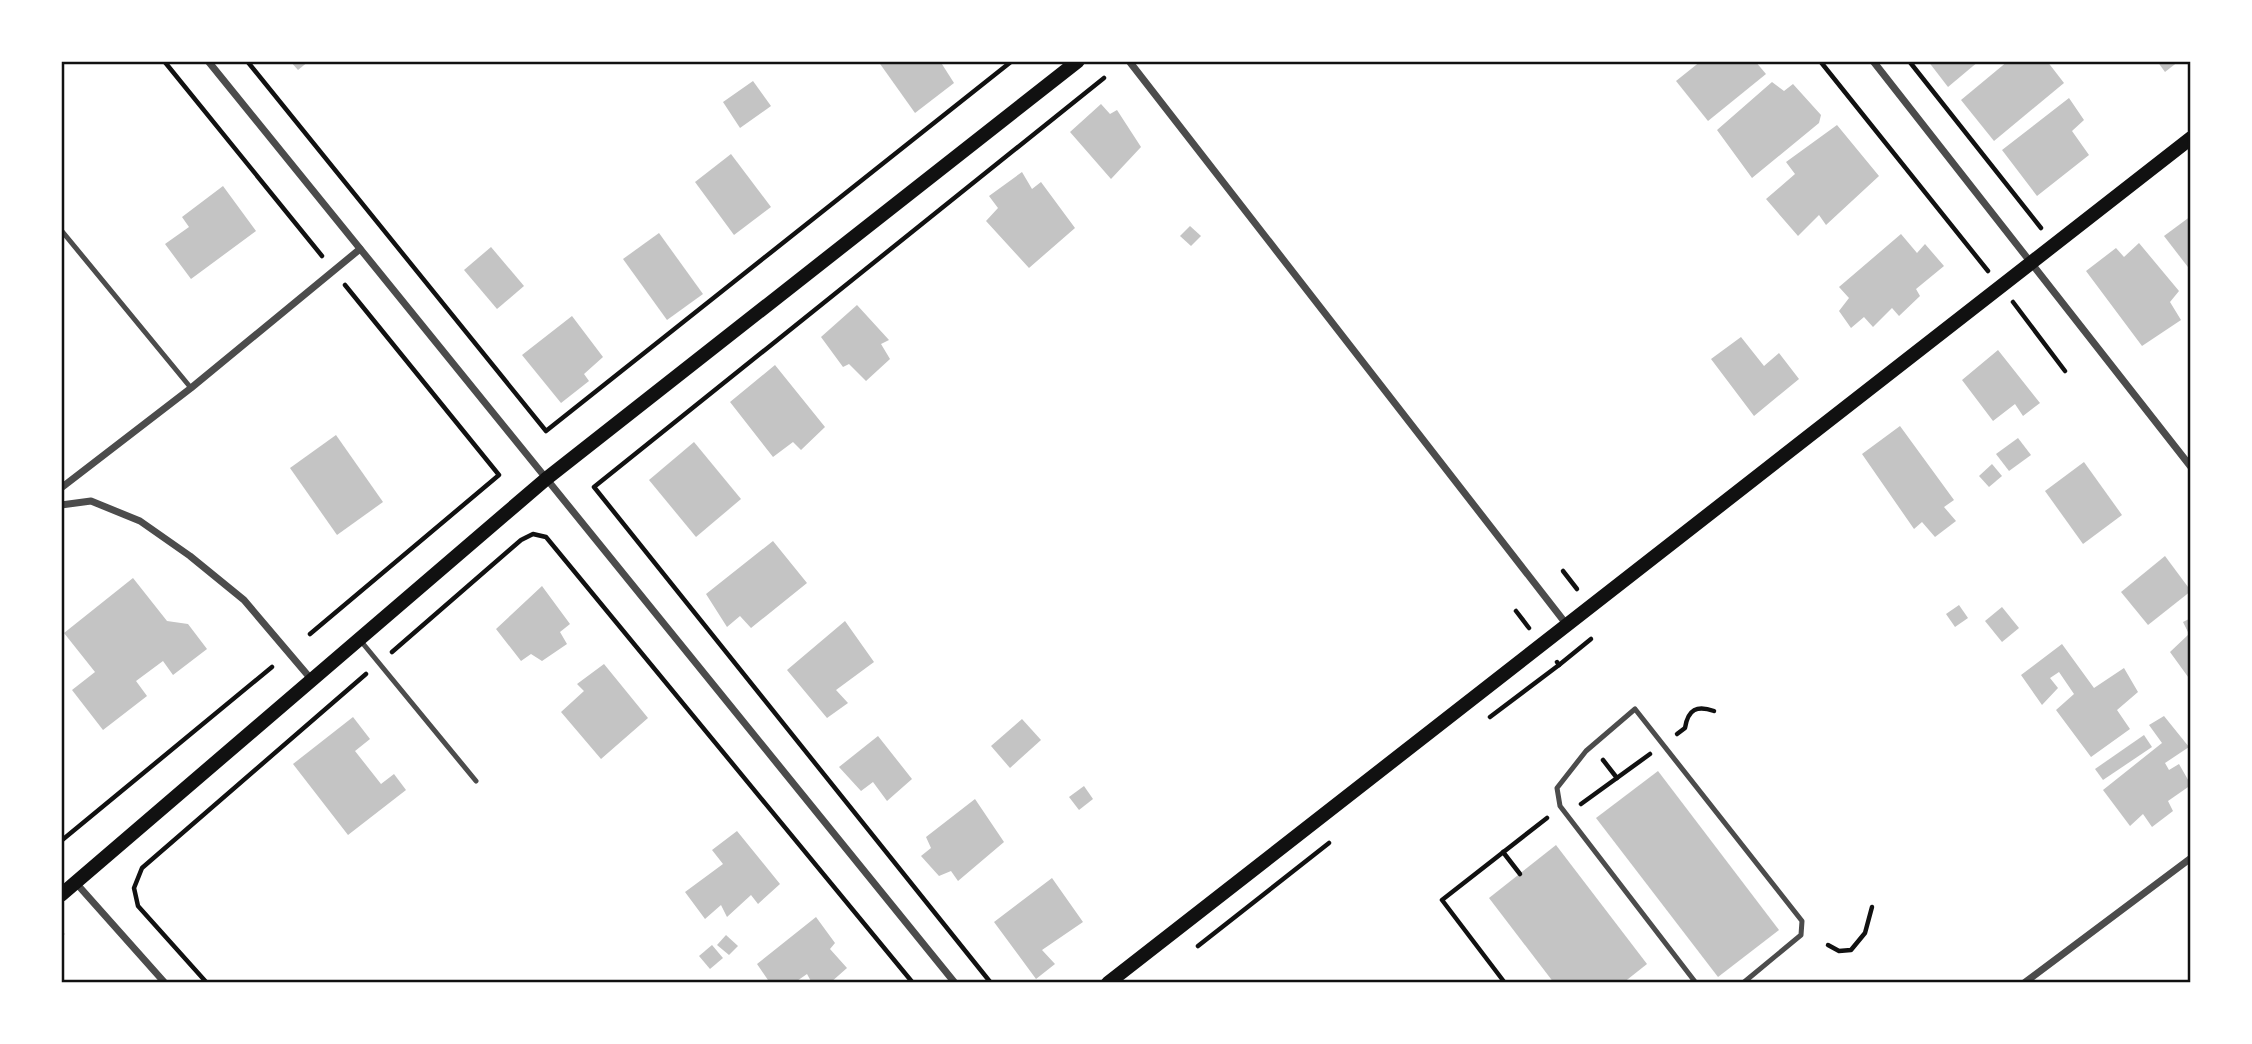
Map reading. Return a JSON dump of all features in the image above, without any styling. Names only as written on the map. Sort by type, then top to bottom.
[{"type":"main road","points":[[61,895],[546,480],[1078,61]]},
{"type":"main road","points":[[1108,983],[2191,138]]},
{"type":"street","points":[[208,61],[955,983]]},
{"type":"street","points":[[1129,61],[1568,625]]},
{"type":"street","points":[[1872,61],[2191,467]]},
{"type":"street","points":[[61,488],[191,388],[360,249]]},
{"type":"street","points":[[61,505],[92,501],[139,521],[190,556],[244,600],[311,679]]},
{"type":"street","points":[[2024,983],[2191,858]]},
{"type":"street","points":[[76,883],[165,983]]},
{"type":"lane","points":[[61,230],[191,388]]},
{"type":"lane","points":[[359,638],[476,781]]},
{"type":"lane","points":[[1696,983],[1560,806],[1557,788],[1586,751],[1634,709],[1802,921],[1801,936],[1743,983]]},
{"type":"path","points":[[164,61],[499,475],[310,634]]},
{"type":"path","points":[[247,61],[546,430],[1012,61]]},
{"type":"path","points":[[1820,61],[2000,285],[2065,371]]},
{"type":"path","points":[[1909,61],[2030,214]]},
{"type":"path","points":[[991,983],[594,486],[1104,78]]},
{"type":"path","points":[[207,983],[138,906],[134,888],[142,868],[521,540],[533,534],[546,537],[913,983]]},
{"type":"path","points":[[61,841],[272,667]]},
{"type":"path","points":[[1576,808],[1685,728],[1686,716],[1693,710],[1703,707],[1714,711]]},
{"type":"path","points":[[1505,983],[1443,900],[1545,818],[1555,815]]},
{"type":"path","points":[[1503,852],[1520,874]]},
{"type":"path","points":[[1828,945],[1839,951],[1851,950],[1865,933],[1872,907]]},
{"type":"building","points":[[290,61],[309,61],[298,70]]},
{"type":"building","points":[[878,61],[940,61],[954,83],[915,113]]},
{"type":"building","points":[[1701,61],[1755,61],[1766,74],[1708,121],[1676,81]]},
{"type":"building","points":[[1928,61],[1979,61],[1948,87]]},
{"type":"building","points":[[2008,61],[2047,61],[2064,83],[1994,141],[1961,100]]},
{"type":"building","points":[[2157,61],[2179,61],[2165,72]]},
{"type":"building","points":[[753,81],[771,106],[740,128],[723,102]]},
{"type":"building","points":[[1772,82],[1784,91],[1793,84],[1821,115],[1819,123],[1752,178],[1717,130]]},
{"type":"building","points":[[2069,98],[2084,120],[2072,131],[2089,155],[2037,196],[2002,150]]},
{"type":"building","points":[[1101,104],[1110,114],[1117,110],[1141,147],[1111,179],[1070,132]]},
{"type":"building","points":[[1837,125],[1879,176],[1826,225],[1819,215],[1798,236],[1766,199],[1795,174],[1786,162]]},
{"type":"building","points":[[731,154],[771,207],[734,235],[695,182]]},
{"type":"building","points":[[1022,172],[1032,189],[1041,182],[1075,228],[1029,268],[986,221],[998,208],[989,196]]},
{"type":"building","points":[[223,186],[256,231],[191,279],[165,244],[189,227],[182,217]]},
{"type":"building","points":[[2191,216],[2191,271],[2164,236]]},
{"type":"building","points":[[1190,226],[1201,236],[1191,246],[1180,236]]},
{"type":"building","points":[[659,233],[703,294],[667,320],[623,259]]},
{"type":"building","points":[[1901,234],[1917,253],[1925,244],[1944,266],[1916,289],[1920,296],[1899,316],[1892,308],[1873,327],[1864,317],[1851,328],[1839,311],[1849,298],[1839,287]]},
{"type":"building","points":[[2139,243],[2179,291],[2170,302],[2181,320],[2142,346],[2086,271],[2116,248],[2124,257]]},
{"type":"building","points":[[491,247],[524,286],[497,309],[464,270]]},
{"type":"building","points":[[857,305],[889,340],[881,344],[890,359],[866,381],[849,364],[843,367],[821,337]]},
{"type":"building","points":[[572,316],[603,357],[584,374],[589,381],[561,403],[522,355]]},
{"type":"building","points":[[1741,337],[1764,366],[1779,353],[1799,379],[1754,416],[1711,359]]},
{"type":"building","points":[[1998,350],[2040,403],[2023,416],[2015,404],[1993,421],[1962,380]]},
{"type":"building","points":[[775,365],[825,427],[801,450],[793,442],[773,457],[730,402]]},
{"type":"building","points":[[1900,426],[1954,500],[1944,507],[1956,521],[1935,537],[1922,522],[1914,529],[1862,454]]},
{"type":"building","points":[[336,435],[383,502],[337,535],[290,468]]},
{"type":"building","points":[[2018,438],[2031,455],[2009,471],[1996,454]]},
{"type":"building","points":[[694,442],[741,499],[696,537],[649,480]]},
{"type":"building","points":[[2084,462],[2122,515],[2083,544],[2045,491]]},
{"type":"building","points":[[1992,464],[2002,476],[1989,487],[1979,476]]},
{"type":"building","points":[[773,541],[807,583],[751,628],[740,616],[727,627],[706,594]]},
{"type":"building","points":[[2165,556],[2191,591],[2148,625],[2121,592]]},
{"type":"building","points":[[133,578],[167,621],[188,624],[207,649],[173,675],[163,661],[136,681],[147,696],[103,730],[72,690],[95,672],[64,633]]},
{"type":"building","points":[[542,586],[570,624],[560,632],[567,644],[542,661],[531,654],[521,661],[496,629]]},
{"type":"building","points":[[1959,605],[1968,618],[1955,627],[1946,614]]},
{"type":"building","points":[[2002,607],[2019,628],[2002,642],[1985,621]]},
{"type":"building","points":[[2191,618],[2191,681],[2170,652],[2189,634],[2183,622]]},
{"type":"building","points":[[845,621],[874,662],[836,690],[848,703],[827,718],[787,670]]},
{"type":"building","points":[[2062,644],[2094,688],[2124,668],[2138,692],[2117,710],[2130,729],[2091,757],[2056,710],[2074,694],[2059,672],[2050,678],[2058,688],[2042,705],[2021,675]]},
{"type":"building","points":[[604,664],[648,718],[601,759],[561,712],[584,691],[577,684]]},
{"type":"building","points":[[2164,716],[2189,747],[2165,763],[2169,770],[2179,764],[2191,785],[2168,801],[2173,811],[2152,827],[2143,814],[2130,826],[2103,790],[2162,743],[2149,725]]},
{"type":"building","points":[[353,717],[370,739],[355,751],[381,784],[394,774],[406,790],[348,835],[293,764]]},
{"type":"building","points":[[1022,719],[1041,740],[1010,768],[991,746]]},
{"type":"building","points":[[2144,735],[2152,747],[2103,780],[2095,769]]},
{"type":"building","points":[[878,736],[912,779],[887,801],[873,782],[861,791],[839,767]]},
{"type":"building","points":[[1658,771],[1779,930],[1718,977],[1596,818]]},
{"type":"building","points":[[1084,786],[1093,799],[1079,810],[1069,797]]},
{"type":"building","points":[[975,799],[1004,842],[958,881],[951,871],[939,876],[921,856],[931,848],[926,837]]},
{"type":"building","points":[[737,831],[780,884],[758,904],[751,895],[727,917],[721,905],[705,919],[685,892],[723,864],[712,850]]},
{"type":"building","points":[[1556,845],[1647,964],[1623,983],[1554,983],[1489,898]]},
{"type":"building","points":[[1052,878],[1083,922],[1042,950],[1055,964],[1036,979],[994,922]]},
{"type":"building","points":[[816,917],[835,943],[830,949],[847,968],[830,983],[812,983],[807,974],[794,983],[770,983],[757,964]]},
{"type":"building","points":[[726,935],[738,946],[729,955],[717,945]]},
{"type":"building","points":[[712,945],[723,958],[710,969],[699,956]]}]
